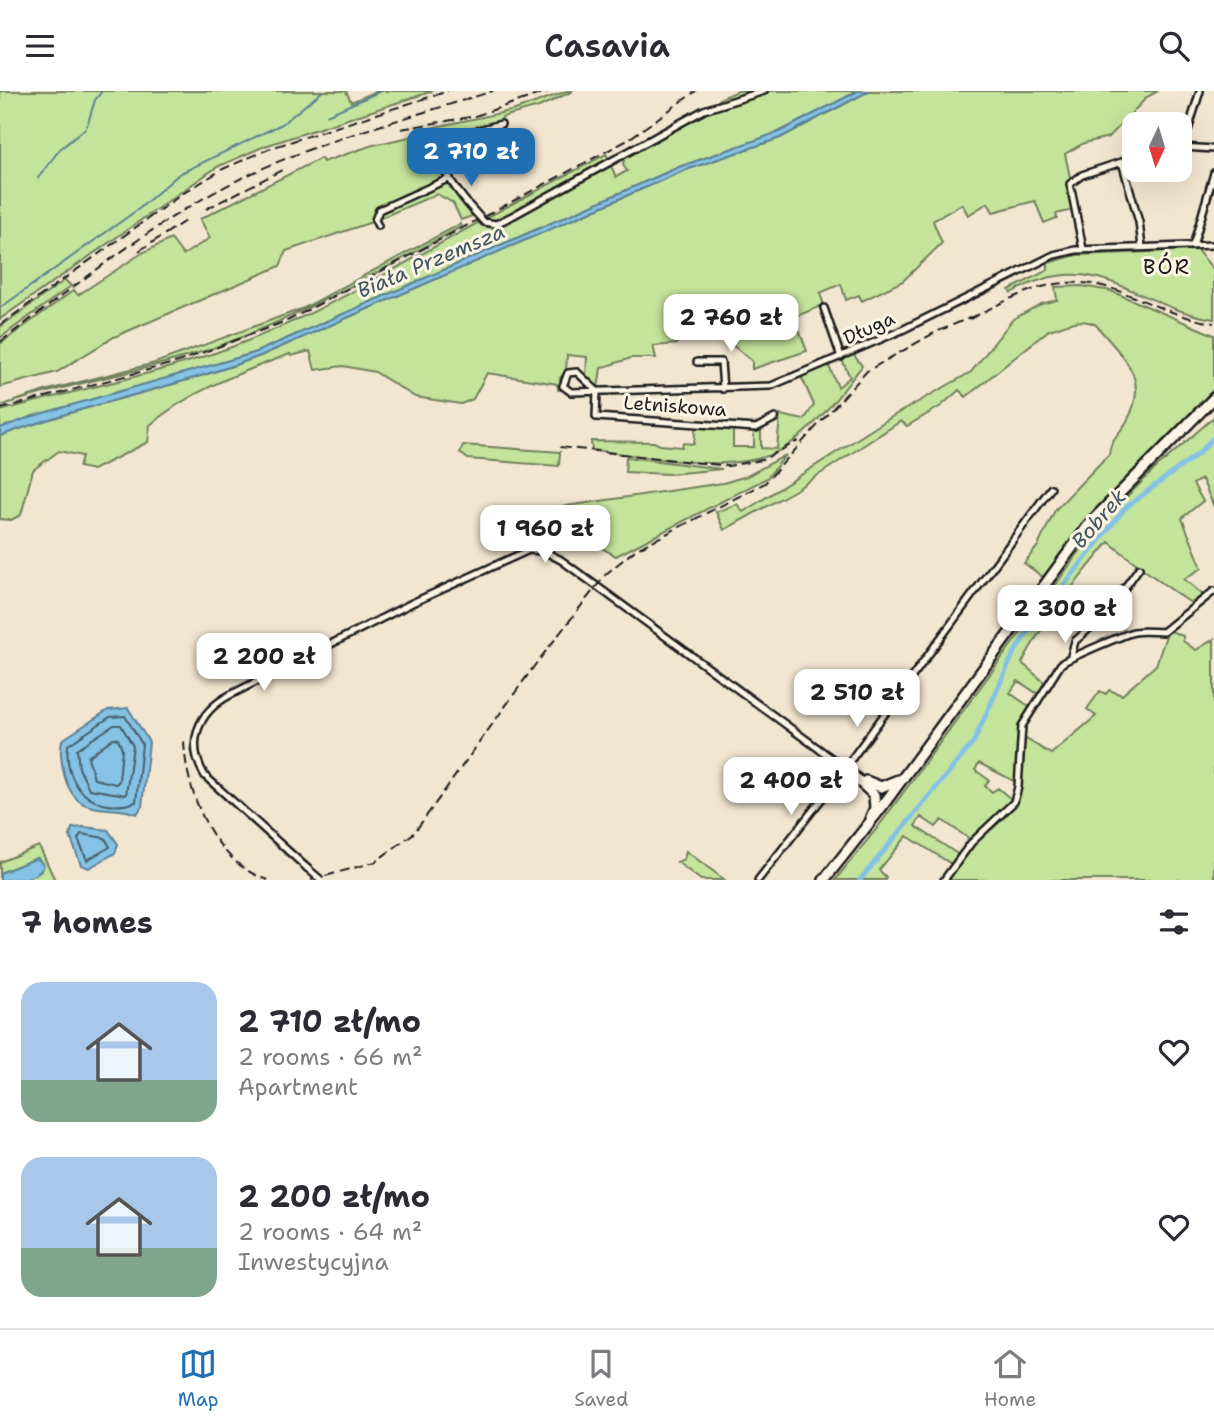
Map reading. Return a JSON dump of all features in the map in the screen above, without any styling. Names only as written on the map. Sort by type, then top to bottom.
[{"type":"highway","points":[[824,880],[913,765],[1091,522],[1214,398]]},
{"type":"highway","points":[[831,880],[897,796],[1097,523],[1214,405]]},
{"type":"highway","points":[[858,778],[886,787],[913,765]]},
{"type":"highway","points":[[845,768],[871,791],[875,804],[859,837]]},
{"type":"street","points":[[501,124],[442,142],[438,154],[450,178],[475,212],[484,222],[496,224],[704,110],[764,91]]},
{"type":"street","points":[[1192,115],[1200,91]]},
{"type":"street","points":[[1192,147],[1214,147]]},
{"type":"street","points":[[1083,249],[1071,192],[1074,179],[1122,162]]},
{"type":"street","points":[[1193,246],[1214,173]]},
{"type":"street","points":[[378,226],[375,220],[379,210],[450,178]]},
{"type":"street","points":[[1128,182],[1139,222],[1142,247]]},
{"type":"street","name":"Długa","points":[[597,391],[572,371],[565,375],[562,383],[570,392],[771,386],[919,323],[1054,255],[1083,249],[1214,245]]},
{"type":"street","points":[[824,308],[841,357]]},
{"type":"street","points":[[697,362],[721,362],[723,389]]},
{"type":"street","name":"Letniskowa","points":[[597,391],[596,417],[756,428],[775,418]]},
{"type":"street","points":[[758,880],[845,768],[1051,488]]},
{"type":"street","points":[[321,880],[205,776],[194,742],[205,714],[230,695],[412,603],[529,550],[544,551],[561,560],[845,768]]},
{"type":"street","points":[[1070,656],[1075,641],[1106,614],[1139,568]]},
{"type":"street","points":[[944,880],[971,843],[1008,810],[1018,787],[1022,726],[1061,664],[1070,656],[1095,650],[1136,631],[1163,632],[1214,591]]},
{"type":"green space","points":[[0,91],[346,91],[351,102],[377,91],[433,91],[265,146],[217,167],[0,319]]},
{"type":"green space","points":[[573,91],[539,107],[502,117],[501,122],[442,139],[435,149],[421,130],[515,110]]},
{"type":"green space","points":[[738,91],[858,91],[779,132],[679,167],[254,353],[0,428],[0,411],[156,371],[247,341],[337,300],[481,221],[486,226],[498,225],[611,166],[616,177],[627,171],[623,165],[625,156],[706,112],[721,98]]},
{"type":"green space","points":[[869,91],[1158,91],[1147,97],[1133,112],[1122,112],[1122,123],[1109,137],[1084,143],[1065,154],[1077,209],[1056,214],[1057,218],[1044,223],[1035,201],[993,212],[988,203],[968,215],[962,204],[933,221],[942,243],[903,281],[862,301],[859,295],[846,300],[841,284],[820,293],[824,305],[794,317],[807,351],[752,369],[752,361],[721,336],[704,336],[704,331],[677,332],[677,344],[653,346],[656,358],[631,358],[601,368],[598,389],[583,375],[586,375],[587,357],[567,355],[566,371],[560,378],[561,390],[558,390],[557,384],[487,373],[473,399],[461,404],[415,397],[375,372],[343,366],[315,370],[310,351],[291,356],[290,354],[217,383],[182,402],[150,425],[148,442],[93,470],[79,467],[82,456],[59,451],[33,470],[21,515],[11,520],[0,519],[0,436],[260,356],[683,171],[780,138]]},
{"type":"green space","points":[[414,136],[439,160],[443,178],[375,209],[372,222],[286,251],[280,266],[114,337],[57,372],[0,387],[0,344],[74,290],[78,295],[142,253],[171,239],[183,255],[210,238],[200,219],[321,158],[323,162],[373,145]]},
{"type":"green space","points":[[606,154],[610,161],[499,221],[489,223],[484,219]]},
{"type":"green space","points":[[442,183],[451,185],[475,215],[461,220],[453,203],[437,194],[378,219],[377,213]]},
{"type":"green space","points":[[460,224],[461,227],[341,292],[248,335],[190,356],[0,406],[48,390],[155,363],[304,308]]},
{"type":"green space","points":[[1197,250],[1214,270],[1214,319],[1186,312],[1092,277],[1068,275],[1041,280],[1011,293],[1009,290],[1048,270],[1048,263],[1077,255]]},
{"type":"green space","points":[[65,280],[71,286],[0,338],[0,327]]},
{"type":"green space","points":[[1082,286],[1111,291],[1214,335],[1214,389],[1100,505],[1043,577],[1024,563],[1038,546],[1055,510],[1109,454],[1111,444],[1134,406],[1135,380],[1131,369],[1096,325],[1090,322],[1072,323],[1049,330],[966,397],[959,390],[941,406],[907,426],[901,421],[794,491],[724,530],[716,512],[737,504],[743,512],[893,416],[971,372],[1013,319],[1041,304],[1057,300],[1055,287]]},
{"type":"green space","points":[[853,354],[862,366],[845,389],[796,440],[764,457],[742,462],[690,462],[592,450],[591,441],[654,442],[682,447],[683,443],[694,444],[696,422],[733,425],[733,447],[754,447],[754,429],[761,428],[761,448],[777,449],[780,415],[804,420],[814,405],[801,376],[828,364],[838,387],[850,377],[841,358]]},
{"type":"green space","points":[[1214,417],[1214,507],[1202,479],[1193,484],[1203,501],[1182,518],[1202,568],[1184,579],[1203,595],[1191,603],[1109,542],[1051,615],[1022,663],[1045,683],[1038,694],[1018,681],[1010,693],[1030,707],[1018,734],[1051,754],[1096,716],[1087,709],[1100,691],[1106,694],[1109,690],[1122,695],[1156,665],[1168,630],[1183,636],[1183,641],[1196,650],[1214,639],[1214,880],[947,880],[967,852],[1004,817],[1014,802],[1016,782],[979,763],[975,770],[989,780],[985,786],[992,792],[998,788],[1012,800],[971,840],[942,820],[936,827],[921,817],[915,826],[959,855],[953,865],[907,836],[879,870],[886,877],[885,880],[835,880],[878,827],[1102,521]]},
{"type":"green space","points":[[463,445],[560,452],[559,466],[468,459],[460,453]]},
{"type":"green space","points":[[786,455],[767,478],[616,556],[564,529],[532,523],[530,516],[566,506],[723,483],[747,476]]},
{"type":"green space","points":[[626,457],[722,469],[670,474],[625,472]]},
{"type":"green space","points":[[39,846],[55,880],[22,880],[41,871],[38,858],[0,873],[0,862]]},
{"type":"green space","points":[[686,851],[725,880],[701,880],[677,862],[684,859]]},
{"type":"water","points":[[858,91],[869,91],[780,138],[683,171],[260,356],[0,436],[0,428],[33,416],[254,353],[679,167],[779,132]]},
{"type":"water","points":[[128,708],[149,742],[142,806],[137,814],[95,808],[78,800],[65,778],[61,759],[62,740],[108,710]]},
{"type":"water","points":[[72,828],[108,830],[118,844],[115,853],[89,868],[81,865],[70,836]]},
{"type":"water","points":[[37,858],[44,865],[37,874],[26,878],[0,880],[0,873]]},
{"type":"waterway","points":[[87,126],[95,100],[102,91]]},
{"type":"waterway","points":[[0,308],[140,208],[179,174],[282,124],[323,91]]},
{"type":"waterway","points":[[327,115],[381,91]]},
{"type":"waterway","points":[[38,178],[60,149],[85,129]]},
{"type":"waterway","name":"Bobrek","points":[[860,880],[973,743],[1013,655],[1030,628],[1125,508],[1199,453],[1214,437]]},
{"type":"railway","points":[[0,325],[182,194],[223,169],[271,148],[448,91]]},
{"type":"railway","points":[[0,342],[142,237],[232,183],[328,143],[493,91]]},
{"type":"railway","points":[[401,129],[475,116],[549,91]]},
{"type":"railway","points":[[0,409],[178,362],[289,320],[626,141],[696,91]]},
{"type":"railway","points":[[206,209],[284,169]]},
{"type":"railway","points":[[139,251],[185,221]]},
{"type":"railway","points":[[970,319],[1011,298],[1049,285],[1088,283],[1109,288],[1182,316],[1214,323]]},
{"type":"railway","points":[[311,880],[375,862],[414,833],[535,665],[606,574],[635,550],[765,483],[867,371],[936,332],[979,314]]},
{"type":"railway","points":[[560,447],[728,466],[762,460],[798,441]]},
{"type":"railway","points":[[184,741],[190,783],[206,824],[232,859],[268,880]]},
{"type":"district","name":"BÓR","points":[[1167,267]]},
{"type":"water label","name":"Biała Przemsza","points":[[431,261]]}]
